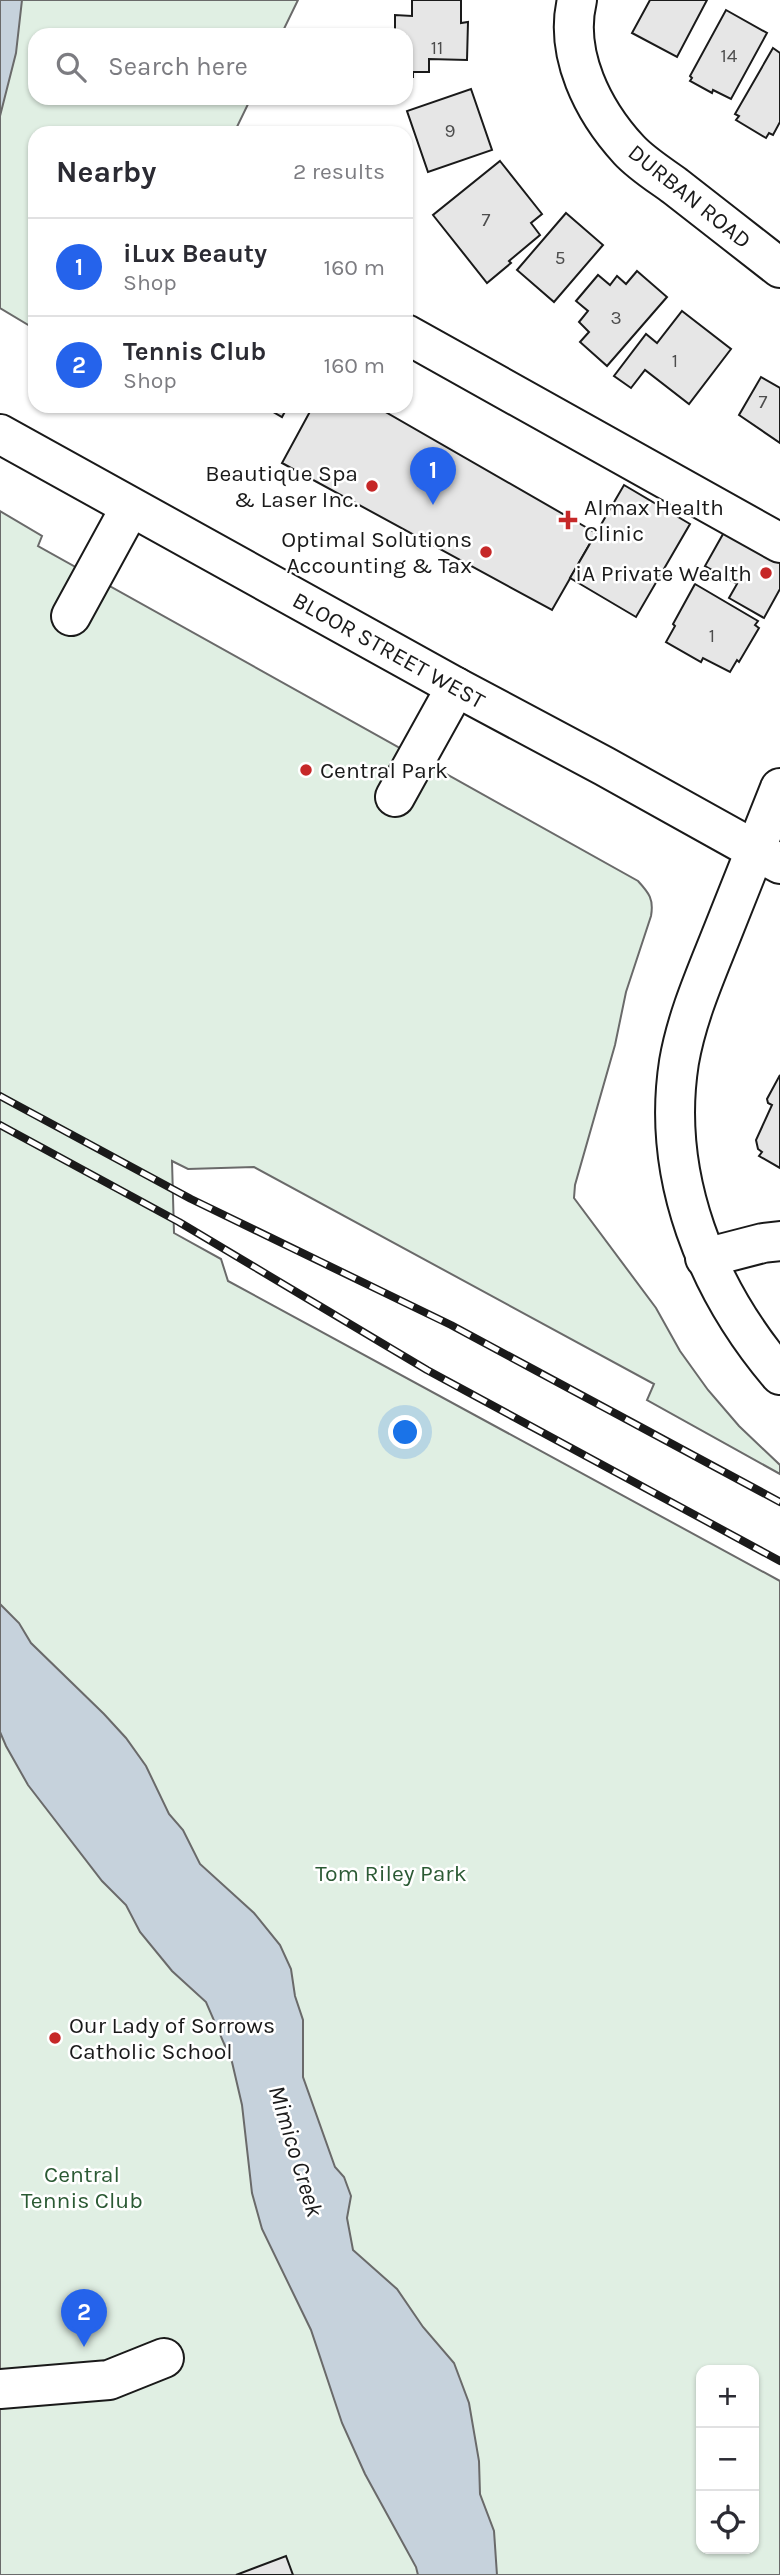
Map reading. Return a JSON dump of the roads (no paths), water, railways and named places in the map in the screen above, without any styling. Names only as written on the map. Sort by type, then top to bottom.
[{"type":"street","name":"DURBAN ROAD","points":[[576,0],[574,34],[577,63],[608,123],[630,151],[780,268]]},
{"type":"street","points":[[413,338],[780,543]]},
{"type":"street","name":"BLOOR STREET WEST","points":[[0,434],[130,508],[768,857]]},
{"type":"street","points":[[71,616],[130,508]]},
{"type":"street","points":[[395,797],[456,687]]},
{"type":"street","points":[[780,788],[768,857],[690,1017],[674,1108],[678,1154],[689,1210],[705,1258],[736,1319],[780,1376]]},
{"type":"street","points":[[705,1258],[762,1242],[780,1241]]},
{"type":"street","points":[[0,2389],[109,2380],[164,2358]]},
{"type":"water","points":[[0,0],[22,0],[16,53],[0,116]]},
{"type":"water","name":"Mimico Creek","points":[[0,1604],[19,1623],[31,1643],[126,1738],[146,1766],[169,1814],[183,1830],[200,1864],[254,1913],[280,1945],[291,1969],[295,1996],[303,2020],[303,2077],[335,2167],[344,2177],[351,2196],[347,2218],[353,2250],[397,2289],[423,2327],[454,2363],[469,2403],[479,2461],[480,2494],[494,2531],[497,2575],[418,2575],[365,2474],[342,2423],[311,2330],[262,2229],[252,2193],[242,2105],[232,2062],[206,2002],[172,1971],[140,1932],[126,1905],[102,1881],[28,1785],[0,1732]]},
{"type":"railway","points":[[0,1096],[191,1199],[451,1325],[780,1502]]},
{"type":"railway","points":[[0,1125],[179,1222],[427,1370],[780,1561]]},
{"type":"place","name":"Beautique Spa & Laser Inc.","points":[[372,486]]},
{"type":"place","name":"iLux Beauty","points":[[433,505]]},
{"type":"place","name":"Almax Health Clinic","points":[[568,520]]},
{"type":"place","name":"Optimal Solutions Accounting & Tax","points":[[486,552]]},
{"type":"place","name":"iA Private Wealth","points":[[766,573]]},
{"type":"place","name":"Central Park","points":[[306,770]]},
{"type":"place","name":"Our Lady of Sorrows Catholic School","points":[[55,2038]]},
{"type":"place","name":"Tennis Club","points":[[84,2347]]},
{"type":"park label","name":"Tom Riley Park","points":[[391,1873]]},
{"type":"park label","name":"Central Tennis Club","points":[[82,2187]]}]
